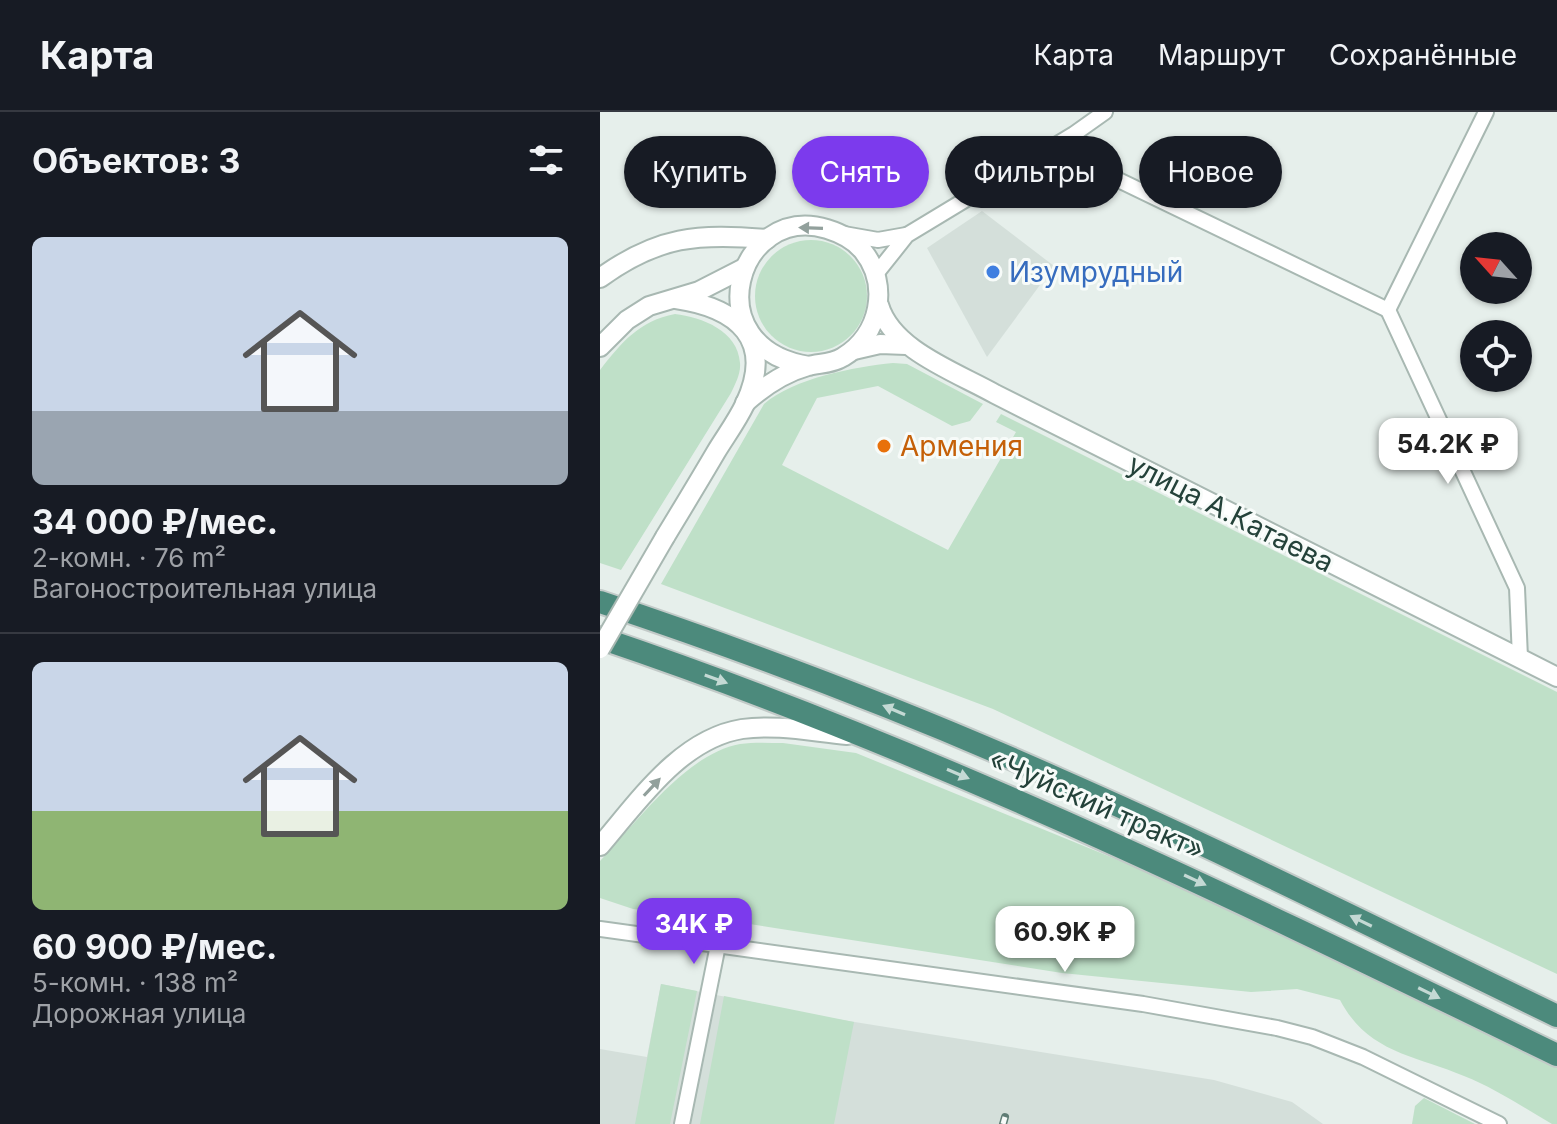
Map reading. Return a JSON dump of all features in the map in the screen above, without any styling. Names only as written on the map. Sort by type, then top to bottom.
[{"type":"highway","points":[[600,593],[654,620]]},
{"type":"highway","name":"«Чуйский тракт»","points":[[600,602],[881,705],[1057,778],[1557,1016]]},
{"type":"highway","name":"«Чуйский тракт»","points":[[600,641],[643,653],[868,737],[1043,810],[1198,881],[1557,1055]]},
{"type":"street","points":[[1067,136],[1105,112]]},
{"type":"street","points":[[1388,310],[1486,112]]},
{"type":"street","points":[[1123,182],[1388,310],[1517,588],[1520,658]]},
{"type":"street","points":[[876,274],[907,235],[951,208]]},
{"type":"street","points":[[600,649],[745,403],[755,350],[740,312],[739,290],[744,268],[751,256],[767,239],[788,228],[816,225],[878,240],[907,235]]},
{"type":"street","points":[[842,233],[863,250],[876,274],[879,305],[888,326],[906,345]]},
{"type":"street","points":[[600,278],[633,257],[670,242],[707,236],[767,239]]},
{"type":"street","points":[[600,347],[627,320],[649,306],[724,280],[744,268]]},
{"type":"street","points":[[676,299],[697,302],[718,311],[749,333],[768,353],[787,363],[809,366]]},
{"type":"street","points":[[854,350],[869,332],[879,305]]},
{"type":"street","points":[[745,403],[772,382],[809,366],[833,362],[854,350],[880,344],[906,345]]},
{"type":"street","name":"улица А.Катаева","points":[[906,345],[995,394],[1557,677]]},
{"type":"street","points":[[600,846],[675,763],[702,744],[731,732],[772,728],[868,737]]},
{"type":"street","points":[[600,929],[1143,1004],[1277,1028],[1312,1037],[1363,1057],[1499,1124]]},
{"type":"street","points":[[682,1124],[718,945]]},
{"type":"shaded area","points":[[982,211],[1054,266],[987,357],[927,248]]},
{"type":"shaded area","points":[[661,984],[836,1019],[1214,1080],[1292,1102],[1323,1124],[600,1124],[600,1049],[647,1057]]},
{"type":"green space","points":[[811,240],[832,245],[850,257],[862,275],[867,296],[862,317],[850,335],[832,347],[811,352],[790,347],[772,335],[760,317],[755,296],[760,275],[772,257],[790,245]]},
{"type":"green space","points":[[675,314],[707,322],[726,334],[738,352],[740,371],[731,393],[621,570],[600,563],[600,370],[641,327]]},
{"type":"green space","points":[[907,364],[983,404],[970,421],[952,426],[878,386],[817,398],[782,465],[948,550],[1016,432],[996,422],[1001,414],[1557,692],[1557,974],[993,709],[661,584],[764,404],[791,387],[808,381],[861,367]]},
{"type":"green space","points":[[745,743],[783,743],[856,753],[1233,907],[1557,1065],[1557,1124],[1476,1081],[1378,1042],[1351,1018],[1340,1000],[1297,989],[1251,992],[1062,973],[699,916],[633,909],[600,898],[600,861],[682,775],[720,750]]},
{"type":"green space","points":[[661,984],[697,991],[670,1124],[635,1124]]},
{"type":"green space","points":[[724,996],[854,1022],[834,1124],[700,1124]]},
{"type":"green space","points":[[1424,1098],[1475,1124],[1412,1124],[1415,1106]]},
{"type":"railway","points":[[1003,1124],[1005,1117]]},
{"type":"place","name":"Изумрудный","points":[[993,272]]},
{"type":"place","name":"Армения","points":[[884,446]]}]
